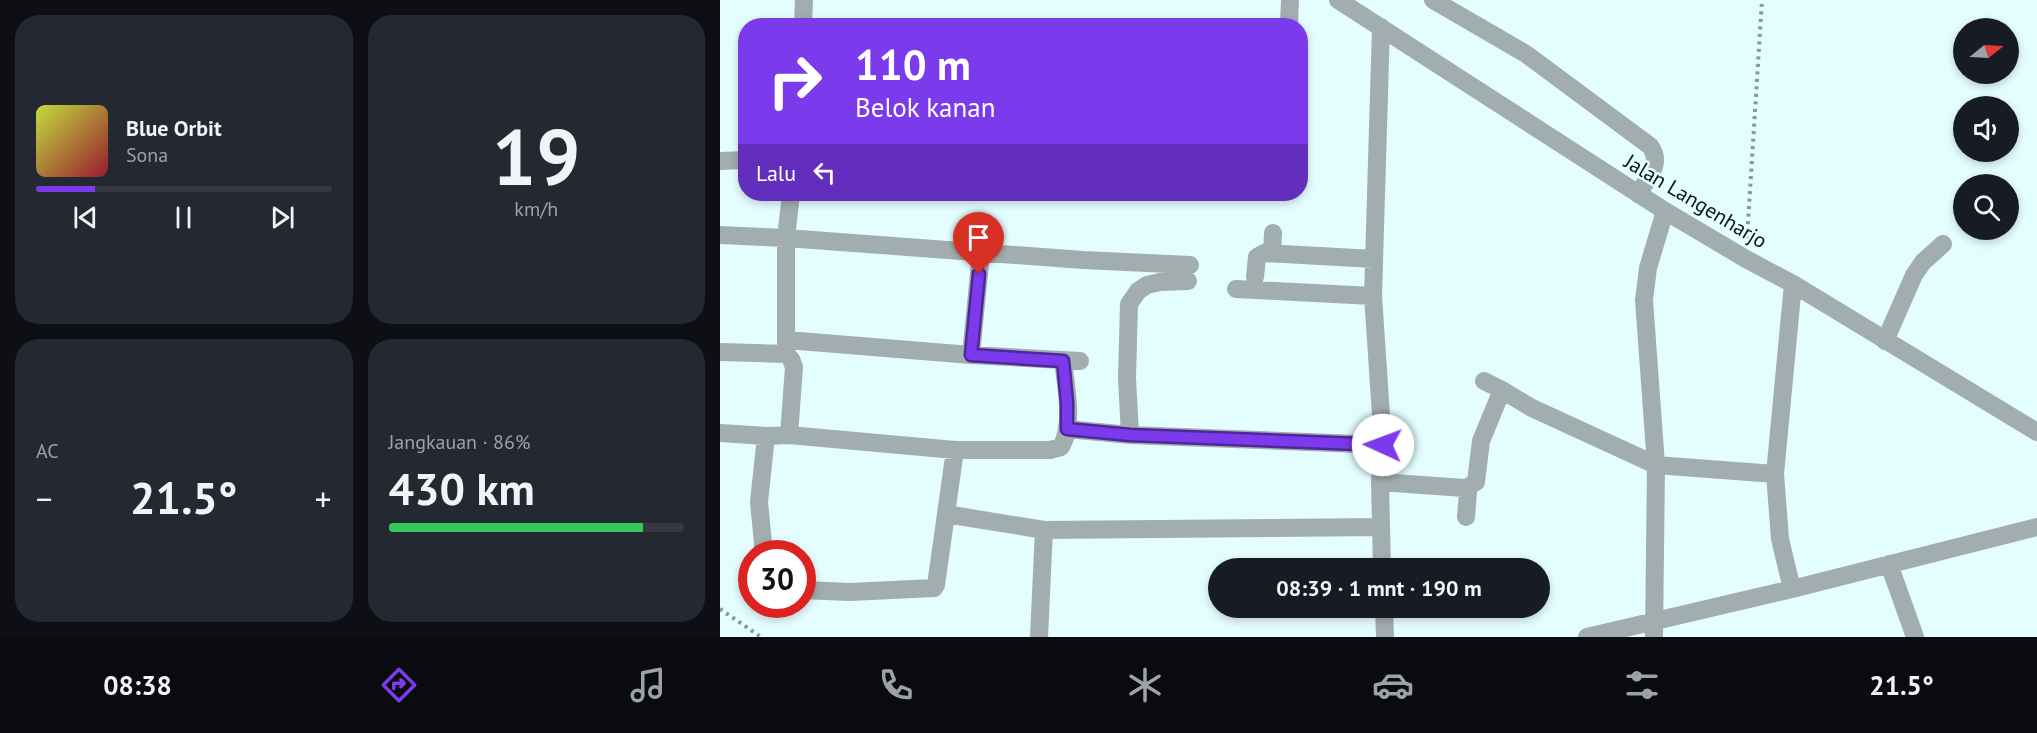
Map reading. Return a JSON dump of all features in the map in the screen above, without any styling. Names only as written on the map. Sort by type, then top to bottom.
[{"type":"street","points":[[803,18],[804,0]]},
{"type":"street","points":[[1289,18],[1290,0]]},
{"type":"street","name":"Jalan Langenharjo","points":[[1338,0],[1665,211],[1793,284],[2037,432]]},
{"type":"street","points":[[1433,0],[1526,54],[1650,146],[1656,154],[1656,166],[1638,194]]},
{"type":"street","points":[[1380,27],[1373,296],[1383,445],[1380,482],[1382,558]]},
{"type":"street","points":[[720,161],[738,160]]},
{"type":"street","points":[[789,435],[794,367],[787,347],[786,238],[790,201]]},
{"type":"street","points":[[1655,628],[1656,465],[1644,300],[1648,268],[1665,211]]},
{"type":"street","points":[[1272,253],[1273,233]]},
{"type":"street","points":[[720,235],[981,253],[1189,273],[1146,285],[1138,291],[1129,304],[1127,378],[1130,435]]},
{"type":"street","points":[[1885,341],[1914,275],[1923,262],[1943,244]]},
{"type":"street","points":[[971,355],[981,253]]},
{"type":"street","points":[[1256,278],[1257,257],[1264,253],[1374,260]]},
{"type":"street","points":[[1792,589],[1780,539],[1775,474],[1793,284]]},
{"type":"street","points":[[1236,289],[1373,296]]},
{"type":"street","points":[[720,352],[787,347],[1072,361],[1065,440],[1061,447],[1050,450],[955,450],[789,435],[720,433]]},
{"type":"street","points":[[1484,381],[1533,408],[1656,465],[1775,474]]},
{"type":"street","points":[[1380,482],[1465,489],[1476,482],[1481,441],[1502,390]]},
{"type":"street","points":[[1067,429],[1130,435],[1383,445]]},
{"type":"street","points":[[763,540],[759,502],[766,436]]},
{"type":"street","points":[[816,591],[934,588],[955,450]]},
{"type":"street","points":[[1465,489],[1468,492],[1466,517]]},
{"type":"street","points":[[946,514],[1044,530],[1381,527]]},
{"type":"street","points":[[1587,637],[1655,628],[1792,589],[2037,527]]},
{"type":"street","points":[[1040,637],[1044,530]]},
{"type":"street","points":[[1889,564],[1915,637]]},
{"type":"street","points":[[1384,618],[1385,637]]},
{"type":"path","points":[[1746,259],[1762,0]]},
{"type":"path","points":[[720,609],[762,637]]},
{"type":"route","points":[[979,274],[971,355],[1063,361],[1067,429],[1130,435],[1383,445]]}]
